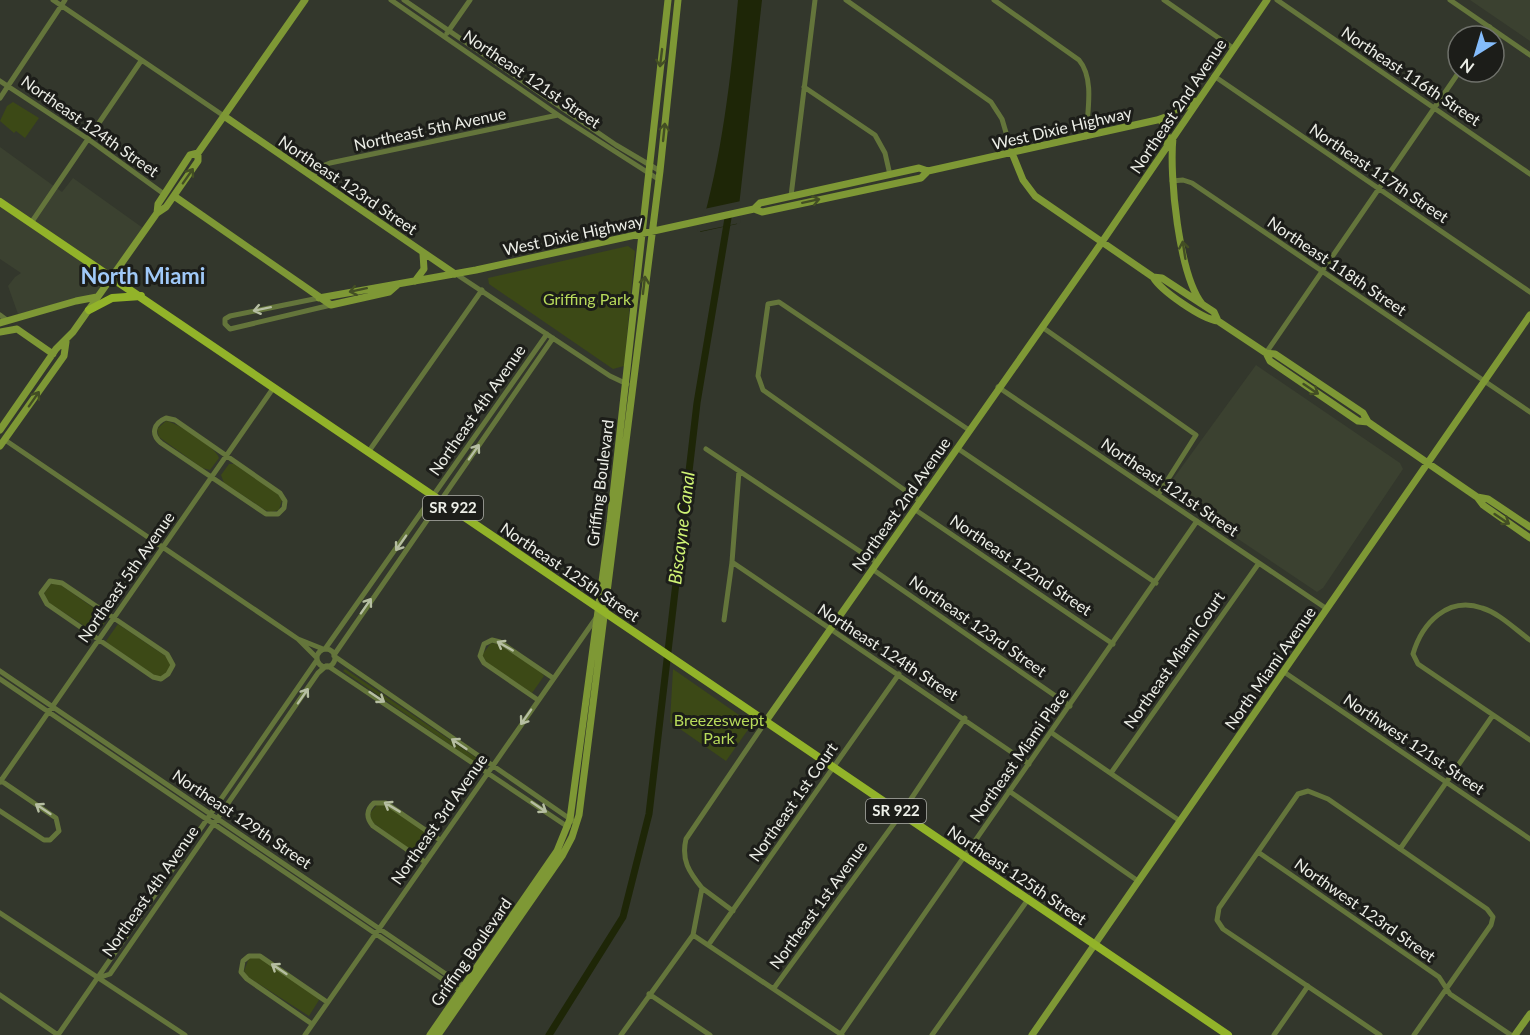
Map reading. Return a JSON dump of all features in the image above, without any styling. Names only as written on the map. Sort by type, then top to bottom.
[{"type":"main road","points":[[0,429],[53,354],[66,342],[157,213],[166,207],[174,196],[198,161],[198,153],[305,0]]},
{"type":"main road","name":"Griffing Boulevard","points":[[438,1035],[524,904],[562,856],[572,825],[613,522],[641,234],[668,0]]},
{"type":"main road","name":"Griffing Boulevard","points":[[628,384],[659,175],[678,0]]},
{"type":"main road","name":"Northeast 2nd Avenue","points":[[766,720],[1102,242],[1267,0]]},
{"type":"main road","name":"West Dixie Highway","points":[[754,209],[760,203],[791,196],[919,168],[928,171],[1160,119],[1174,114],[1197,100]]},
{"type":"main road","name":"Northeast 123rd Street","points":[[224,116],[455,274]]},
{"type":"main road","points":[[1160,119],[1167,130],[1166,148]]},
{"type":"main road","points":[[1173,138],[1172,181],[1188,274],[1202,304]]},
{"type":"main road","points":[[157,213],[158,204],[190,155],[198,153]]},
{"type":"main road","points":[[1012,153],[1031,193],[1153,277],[1162,278],[1214,312],[1218,321]]},
{"type":"main road","name":"West Dixie Highway","points":[[319,298],[455,274],[754,209],[762,212],[921,178],[928,171]]},
{"type":"main road","points":[[174,196],[331,305]]},
{"type":"main road","name":"Northeast 125th Street","points":[[0,202],[1095,944]]},
{"type":"main road","points":[[415,281],[425,265],[423,253]]},
{"type":"main road","points":[[1153,277],[1157,285],[1209,320],[1218,321],[1266,353],[1270,361],[1358,421],[1368,422],[1429,463],[1477,497],[1483,506],[1530,538]]},
{"type":"main road","name":"West Dixie Highway","points":[[331,305],[389,292],[397,285]]},
{"type":"main road","points":[[89,310],[112,298],[141,296]]},
{"type":"main road","points":[[0,323],[97,297]]},
{"type":"main road","name":"North Miami Avenue","points":[[1032,1035],[1530,315]]},
{"type":"main road","points":[[0,332],[14,329],[53,354]]},
{"type":"main road","points":[[0,446],[64,356],[66,342]]},
{"type":"main road","points":[[1477,497],[1488,499],[1530,527]]},
{"type":"main road","name":"Griffing Boulevard","points":[[572,825],[596,618],[601,609]]},
{"type":"main road","name":"SR 922","points":[[1095,944],[1228,1035]]},
{"type":"main road","name":"Griffing Boulevard","points":[[429,1035],[465,991]]},
{"type":"main road","points":[[1513,1035],[1530,1014]]},
{"type":"street","name":"Northeast 123rd Street","points":[[53,0],[63,3],[141,61],[224,116]]},
{"type":"street","name":"Northeast 121st Street","points":[[391,0],[435,29],[447,33],[649,165],[659,175]]},
{"type":"street","name":"Northeast 121st Street","points":[[404,0],[558,115],[648,174],[659,175]]},
{"type":"street","points":[[447,33],[470,0]]},
{"type":"street","points":[[791,196],[815,0]]},
{"type":"street","points":[[846,0],[991,102],[1002,119],[1012,153]]},
{"type":"street","points":[[994,0],[1080,60],[1086,68],[1088,78],[1086,137]]},
{"type":"street","points":[[1164,0],[1233,48]]},
{"type":"street","name":"Northeast 116th Street","points":[[1276,0],[1530,174]]},
{"type":"street","points":[[1450,0],[1486,24]]},
{"type":"street","points":[[0,98],[63,3]]},
{"type":"street","points":[[1506,38],[1530,55]]},
{"type":"street","points":[[31,223],[141,61]]},
{"type":"street","name":"Northeast 117th Street","points":[[1214,75],[1530,292]]},
{"type":"street","name":"Northeast 124th Street","points":[[0,81],[164,194]]},
{"type":"street","points":[[1266,353],[1451,84]]},
{"type":"street","points":[[804,87],[875,135],[885,153],[890,175]]},
{"type":"street","name":"Northeast 5th Avenue","points":[[312,177],[320,167],[330,163],[558,115]]},
{"type":"street","name":"Northeast 118th Street","points":[[1172,181],[1183,180],[1192,183],[1320,272],[1530,412]]},
{"type":"street","name":"Northeast 123rd Street","points":[[455,274],[610,376],[628,384]]},
{"type":"street","points":[[369,451],[482,290]]},
{"type":"street","name":"West Dixie Highway","points":[[319,298],[230,316],[225,319],[225,324],[230,328],[331,305]]},
{"type":"street","points":[[920,501],[763,390],[758,376],[768,304],[779,302],[969,430]]},
{"type":"street","points":[[0,315],[8,321]]},
{"type":"street","points":[[1042,327],[1196,435],[1158,495]]},
{"type":"street","name":"Northeast 4th Avenue","points":[[212,819],[327,666],[332,663],[334,655],[437,497],[547,334]]},
{"type":"street","name":"Northeast 4th Avenue","points":[[58,1035],[97,979],[110,974],[317,659],[553,338]]},
{"type":"street","name":"Northeast 5th Avenue","points":[[0,781],[274,387]]},
{"type":"street","name":"Northeast 121st Street","points":[[998,387],[1327,609]]},
{"type":"street","points":[[166,418],[175,420],[227,456],[280,493],[285,501],[284,508],[278,514],[266,514],[157,440],[154,432],[156,425],[166,418]]},
{"type":"street","points":[[5,440],[298,639],[327,666],[487,772],[572,825]]},
{"type":"street","points":[[957,448],[1156,583]]},
{"type":"street","name":"Northeast 123rd Street","points":[[706,449],[874,565],[1070,706]]},
{"type":"street","points":[[724,620],[732,562],[739,471]]},
{"type":"street","name":"Northeast 122nd Street","points":[[914,509],[1113,644]]},
{"type":"street","name":"Northeast Miami Place","points":[[842,1034],[1197,521]]},
{"type":"street","name":"Northeast 124th Street","points":[[732,562],[828,629],[965,718],[1029,764]]},
{"type":"street","name":"Northeast Miami Court","points":[[1111,773],[1259,563]]},
{"type":"street","points":[[378,575],[384,579]]},
{"type":"street","points":[[50,580],[58,581],[114,618],[170,657],[172,669],[165,677],[157,678],[99,640],[44,601],[41,593],[50,580]]},
{"type":"street","points":[[1530,639],[1483,608],[1457,606],[1443,609],[1431,622],[1416,643],[1413,654],[1418,664],[1530,740]]},
{"type":"street","name":"Northeast 3rd Avenue","points":[[305,1035],[596,618]]},
{"type":"street","points":[[298,639],[334,655],[572,825]]},
{"type":"street","points":[[538,700],[484,663],[480,656],[484,644],[492,640],[500,642],[553,678]]},
{"type":"street","name":"Northeast 129th Street","points":[[0,671],[51,709],[465,991]]},
{"type":"street","name":"Northwest 121st Street","points":[[1284,672],[1530,839]]},
{"type":"street","name":"Northeast 1st Court","points":[[709,944],[899,674]]},
{"type":"street","name":"Northeast 129th Street","points":[[0,678],[51,709]]},
{"type":"street","points":[[1400,849],[1493,716]]},
{"type":"street","name":"Northeast 1st Avenue","points":[[774,988],[901,814],[965,718]]},
{"type":"street","name":"Northeast 2nd Avenue","points":[[702,888],[689,872],[683,853],[686,839],[766,720]]},
{"type":"street","points":[[1052,733],[1180,821]]},
{"type":"street","points":[[0,781],[56,818],[59,831],[50,840],[44,840],[0,812]]},
{"type":"street","points":[[1009,791],[1138,881]]},
{"type":"street","points":[[1380,1035],[1222,929],[1217,920],[1219,908],[1258,852],[1299,794],[1308,791],[1328,799],[1487,909],[1493,917],[1491,925],[1414,1035]]},
{"type":"street","points":[[425,862],[373,826],[367,814],[371,806],[378,802],[386,803],[440,840]]},
{"type":"street","name":"Northwest 123rd Street","points":[[1258,852],[1439,977],[1449,994],[1513,1035]]},
{"type":"street","points":[[621,1035],[693,934],[702,888],[733,911]]},
{"type":"street","points":[[932,1035],[1029,898]]},
{"type":"street","points":[[0,914],[184,1035]]},
{"type":"street","points":[[693,934],[842,1034]]},
{"type":"street","points":[[312,1024],[247,979],[241,972],[243,961],[253,955],[261,956],[327,1002]]},
{"type":"street","points":[[1274,1035],[1308,986]]},
{"type":"street","points":[[649,994],[710,1035]]},
{"type":"street","points":[[0,995],[58,1035]]},
{"type":"shaded area","points":[[738,0],[762,0],[737,224],[700,232],[720,146]]},
{"type":"shaded area","points":[[1470,0],[1530,0],[1530,41]]},
{"type":"shaded area","points":[[0,147],[62,192],[73,178],[143,228],[95,297],[18,314],[8,286],[21,273],[0,259]]},
{"type":"shaded area","points":[[1256,365],[1400,463],[1403,469],[1323,588],[1317,592],[1165,490]]},
{"type":"green space","points":[[13,102],[39,118],[25,138],[16,131],[14,133],[0,121],[7,106]]},
{"type":"green space","name":"Griffing Park","points":[[628,246],[635,251],[624,366],[613,369],[489,284],[488,278]]},
{"type":"green space","points":[[166,421],[196,436],[216,453],[219,458],[210,470],[202,468],[159,437],[157,429]]},
{"type":"green space","points":[[229,464],[234,464],[276,492],[282,500],[279,510],[271,512],[265,510],[224,483],[221,475]]},
{"type":"green space","points":[[58,583],[108,618],[97,634],[49,603],[44,593],[51,584]]},
{"type":"green space","points":[[118,624],[167,657],[171,664],[169,671],[160,677],[154,675],[109,644],[106,641]]},
{"type":"green space","points":[[491,643],[498,644],[540,671],[544,676],[532,693],[487,663],[482,655]]},
{"type":"green space","points":[[345,669],[481,763],[478,764],[343,671]]},
{"type":"green space","name":"Breezeswept Park","points":[[673,669],[752,724],[726,761],[670,722]]},
{"type":"green space","points":[[377,805],[387,805],[430,836],[432,839],[421,854],[415,853],[372,822],[370,813]]},
{"type":"green space","points":[[249,958],[260,958],[318,998],[309,1016],[248,977],[244,971]]},
{"type":"pier","points":[[741,201],[740,223],[697,232],[704,209]]},
{"type":"waterway","name":"Biscayne Canal","points":[[549,1035],[623,917],[649,814],[697,403],[728,218]]},
{"type":"district","name":"North Miami","points":[[143,276]]}]
